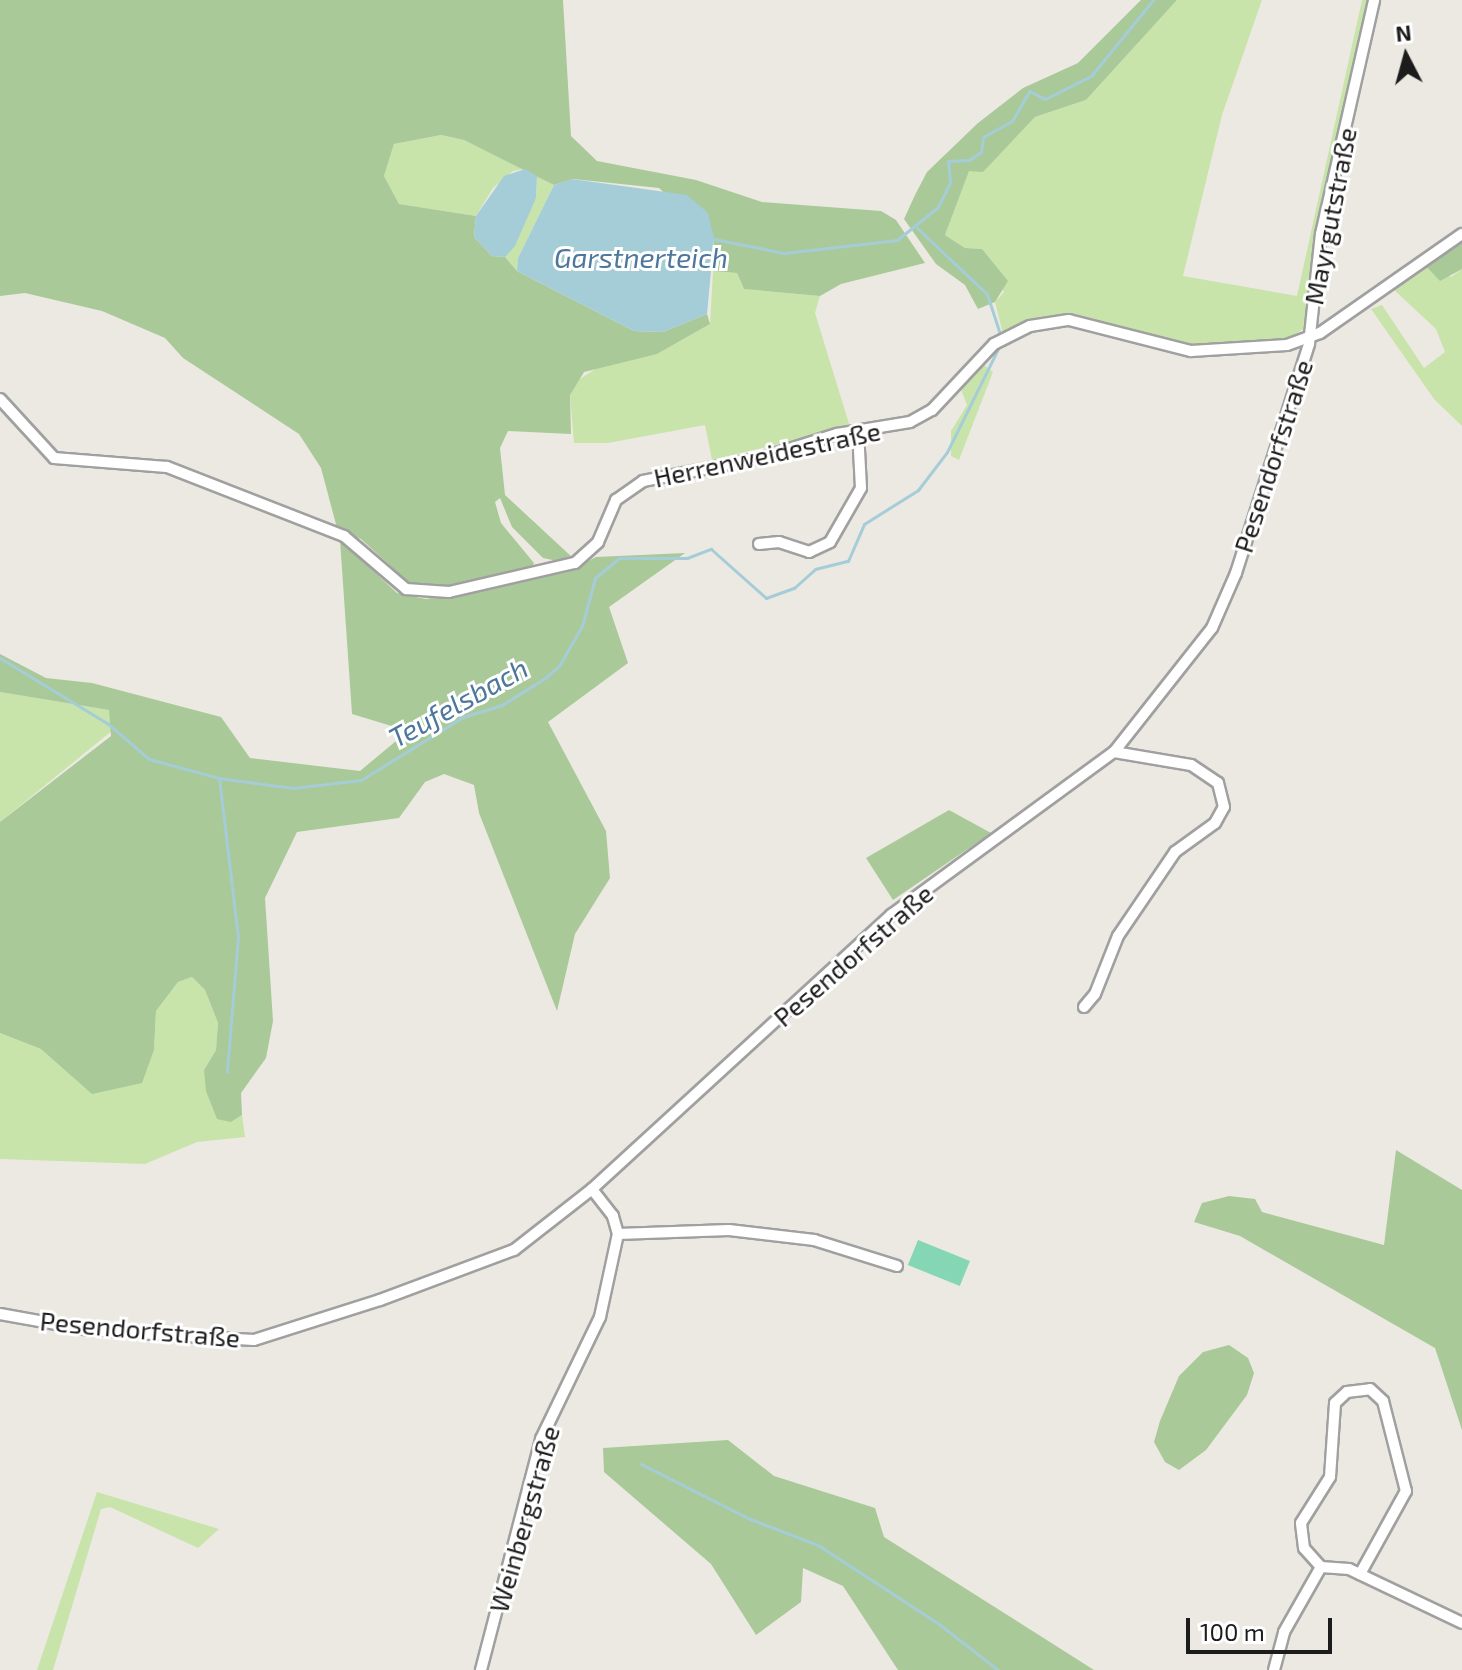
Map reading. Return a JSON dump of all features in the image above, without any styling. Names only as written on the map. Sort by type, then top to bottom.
[{"type":"street","name":"Mayrgutstraße","points":[[1310,338],[1323,224],[1374,0]]},
{"type":"street","name":"Pesendorfstraße","points":[[0,1314],[89,1330],[254,1340],[514,1250],[592,1189],[891,915],[1114,752],[1184,668],[1220,614],[1310,338],[1462,234]]},
{"type":"street","name":"Herrenweidestraße","points":[[0,399],[54,458],[167,467],[344,536],[396,584],[431,594],[575,563],[598,542],[616,500],[643,481],[922,417],[994,344],[1044,322],[1069,320],[1165,348],[1204,351],[1267,349],[1310,338]]},
{"type":"street","points":[[759,544],[779,542],[809,552],[830,542],[861,488],[858,431]]},
{"type":"street","points":[[1084,1007],[1118,936],[1170,859],[1215,823],[1224,807],[1218,783],[1191,765],[1114,752]]},
{"type":"street","points":[[592,1189],[613,1216],[618,1234],[729,1230],[814,1240],[897,1266]]},
{"type":"street","name":"Weinbergstraße","points":[[481,1670],[541,1439],[588,1348],[618,1234]]},
{"type":"street","points":[[1360,1574],[1406,1491],[1383,1401],[1370,1389],[1347,1392],[1335,1403],[1330,1477],[1301,1523],[1304,1548],[1321,1567],[1360,1574],[1462,1623]]},
{"type":"street","points":[[1274,1670],[1284,1632],[1321,1567]]},
{"type":"green space","points":[[0,0],[563,0],[571,136],[597,161],[696,180],[762,202],[881,211],[896,220],[925,263],[841,284],[820,296],[744,289],[737,273],[713,271],[714,239],[659,188],[573,179],[554,185],[464,140],[441,135],[394,144],[384,176],[399,204],[476,216],[474,237],[492,256],[505,257],[517,271],[634,331],[663,332],[707,314],[710,324],[657,354],[584,372],[570,395],[571,434],[508,431],[500,448],[505,495],[573,558],[562,562],[543,558],[512,527],[500,498],[495,502],[501,523],[534,563],[531,569],[440,588],[413,586],[361,539],[337,528],[321,468],[299,434],[183,358],[165,338],[102,311],[25,293],[0,296]]},
{"type":"green space","points":[[1141,0],[1177,0],[1086,100],[1035,117],[983,172],[969,171],[945,235],[965,248],[982,249],[1008,281],[995,302],[978,309],[965,285],[936,264],[904,219],[927,172],[978,123],[1023,88],[1078,63]]},
{"type":"green space","points":[[1177,0],[1262,0],[1222,115],[1183,276],[1297,296],[1362,0],[1371,0],[1315,248],[1303,329],[1286,341],[1201,346],[1058,316],[1003,334],[995,302],[1004,292],[982,249],[965,248],[945,235],[969,170],[983,171],[1035,117],[1086,100]]},
{"type":"green space","points":[[441,135],[464,140],[525,169],[513,171],[493,188],[476,216],[399,204],[384,176],[394,144]]},
{"type":"green space","points":[[537,176],[554,185],[518,258],[517,271],[505,257],[536,198]]},
{"type":"green space","points":[[1462,240],[1462,269],[1440,281],[1425,265]]},
{"type":"green space","points":[[1425,265],[1451,277],[1462,269],[1462,426],[1434,399],[1371,309],[1382,305],[1424,368],[1445,352],[1436,329],[1392,288]]},
{"type":"green space","points":[[713,271],[737,273],[744,289],[820,296],[815,313],[850,427],[712,460],[705,425],[608,443],[574,443],[570,395],[575,382],[605,363],[657,354],[710,324]]},
{"type":"green space","points":[[984,365],[993,372],[959,460],[951,456],[951,431],[967,405],[960,387]]},
{"type":"green space","points":[[340,540],[397,593],[426,599],[568,572],[596,557],[685,553],[609,607],[628,663],[548,722],[606,831],[610,878],[575,934],[557,1011],[479,813],[474,785],[444,774],[425,782],[399,818],[297,832],[265,898],[273,1021],[266,1058],[241,1093],[242,1115],[231,1122],[217,1119],[206,1091],[204,1070],[216,1050],[218,1023],[205,990],[192,977],[178,982],[156,1011],[154,1050],[142,1083],[92,1094],[41,1049],[0,1033],[0,822],[111,736],[109,710],[0,692],[0,654],[46,678],[92,683],[221,717],[250,758],[360,771],[408,731],[352,714]]},
{"type":"green space","points":[[0,692],[109,710],[113,730],[0,822]]},
{"type":"green space","points":[[949,810],[991,833],[893,900],[866,858]]},
{"type":"green space","points":[[192,977],[205,990],[218,1023],[216,1050],[204,1070],[231,1122],[242,1115],[245,1137],[197,1142],[145,1164],[0,1159],[0,1033],[41,1049],[64,1067],[154,1050],[156,1011],[178,982]]},
{"type":"green space","points":[[1396,1150],[1462,1190],[1462,1430],[1435,1348],[1240,1236],[1194,1222],[1202,1203],[1229,1196],[1255,1199],[1262,1212],[1384,1245]]},
{"type":"green space","points":[[918,1240],[970,1261],[960,1286],[908,1265]]},
{"type":"green space","points":[[1229,1345],[1248,1358],[1254,1373],[1247,1395],[1206,1450],[1179,1470],[1165,1462],[1154,1442],[1160,1421],[1179,1376],[1203,1352]]},
{"type":"green space","points":[[728,1440],[774,1476],[875,1508],[884,1537],[1094,1670],[898,1670],[843,1586],[803,1568],[801,1602],[756,1635],[711,1564],[604,1472],[603,1448]]},
{"type":"green space","points":[[97,1492],[219,1529],[198,1548],[110,1507],[101,1509],[53,1670],[37,1670]]},
{"type":"water","points":[[525,169],[537,176],[536,198],[515,246],[505,257],[492,256],[474,237],[476,216],[504,176]]},
{"type":"water","name":"Garstnerteich","points":[[572,179],[687,195],[708,213],[714,239],[707,314],[663,332],[634,331],[517,271],[518,258],[554,185]]},
{"type":"waterway","name":"Teufelsbach","points":[[714,239],[784,253],[897,240],[938,207],[950,182],[948,161],[969,160],[981,152],[983,137],[1012,121],[1029,91],[1045,99],[1091,76],[1153,0]]},
{"type":"waterway","name":"Teufelsbach","points":[[917,228],[987,294],[1000,334]]},
{"type":"waterway","name":"Teufelsbach","points":[[0,658],[107,723],[149,759],[219,778],[293,788],[361,780],[463,717],[502,705],[559,666],[582,626],[595,578],[619,558],[687,558],[711,549],[766,598],[794,588],[815,569],[848,561],[864,524],[918,490],[947,452],[998,349]]},
{"type":"waterway","points":[[219,778],[238,937],[227,1072]]},
{"type":"waterway","points":[[641,1464],[750,1519],[818,1545],[939,1624],[998,1670]]}]
